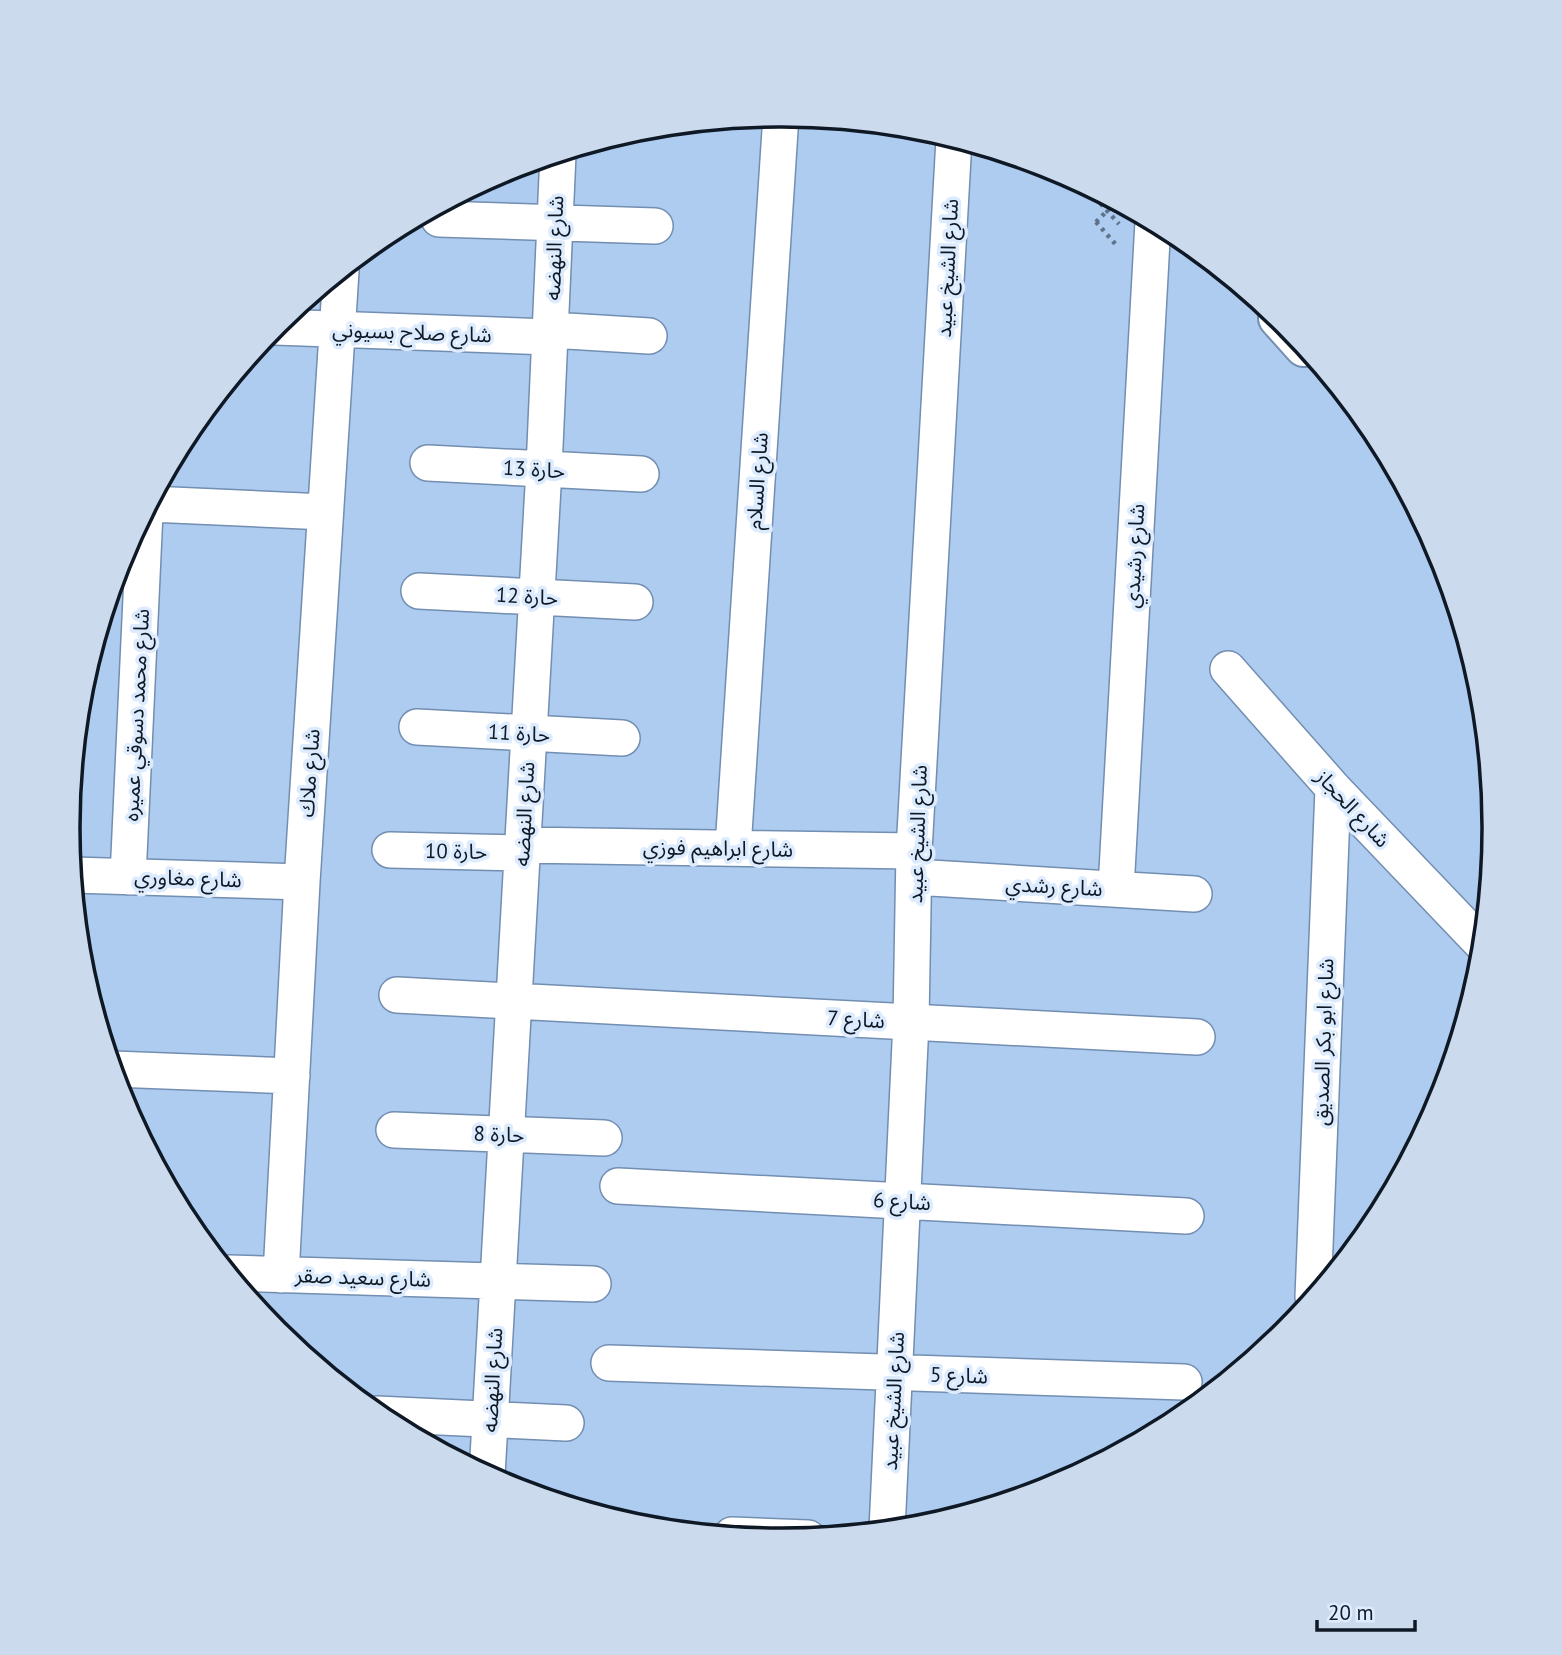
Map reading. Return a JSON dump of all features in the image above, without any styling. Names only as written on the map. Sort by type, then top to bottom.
[{"type":"street","name":"شارع السلام","points":[[733,848],[780,127]]},
{"type":"street","name":"شارع الشيخ عبيد","points":[[887,1520],[911,1022],[914,864],[953,149]]},
{"type":"street","name":"شارع النهضه","points":[[488,1464],[544,469],[558,163]]},
{"type":"street","points":[[439,219],[655,226]]},
{"type":"street","name":"شارع رشيدي","points":[[1116,889],[1139,226]]},
{"type":"street","name":"شارع ملاك","points":[[281,1275],[302,881],[340,284]]},
{"type":"street","name":"شارع صلاح بسيوني","points":[[291,327],[649,336]]},
{"type":"street","name":"حارة 13","points":[[428,463],[641,474]]},
{"type":"street","points":[[160,504],[325,512]]},
{"type":"street","name":"شارع محمد دسوقي عميره","points":[[128,877],[144,538]]},
{"type":"street","name":"حارة 12","points":[[419,592],[635,602]]},
{"type":"street","name":"شارع الحجاز","points":[[1228,669],[1333,788],[1473,935]]},
{"type":"street","name":"حارة 11","points":[[417,727],[622,737]]},
{"type":"street","name":"شارع ابو بكر الصديق","points":[[1314,1282],[1333,788]]},
{"type":"street","name":"شارع ابراهيم فوزي","points":[[522,849],[733,848],[914,864]]},
{"type":"street","name":"حارة 10","points":[[390,850],[522,849]]},
{"type":"street","name":"شارع رشدي","points":[[914,864],[1116,889],[1194,894]]},
{"type":"street","name":"شارع مغاوري","points":[[82,875],[302,881]]},
{"type":"street","name":"شارع 7","points":[[397,995],[1197,1037]]},
{"type":"street","points":[[124,1069],[292,1076]]},
{"type":"street","name":"حارة 8","points":[[394,1130],[604,1138]]},
{"type":"street","name":"شارع 6","points":[[618,1186],[1186,1216]]},
{"type":"street","name":"شارع سعيد صقر","points":[[241,1273],[593,1284]]},
{"type":"street","name":"شارع 5","points":[[609,1363],[1184,1382]]},
{"type":"street","points":[[400,1415],[566,1423]]},
{"type":"path","points":[[1109,209],[1096,222],[1121,251],[1127,245]]}]
